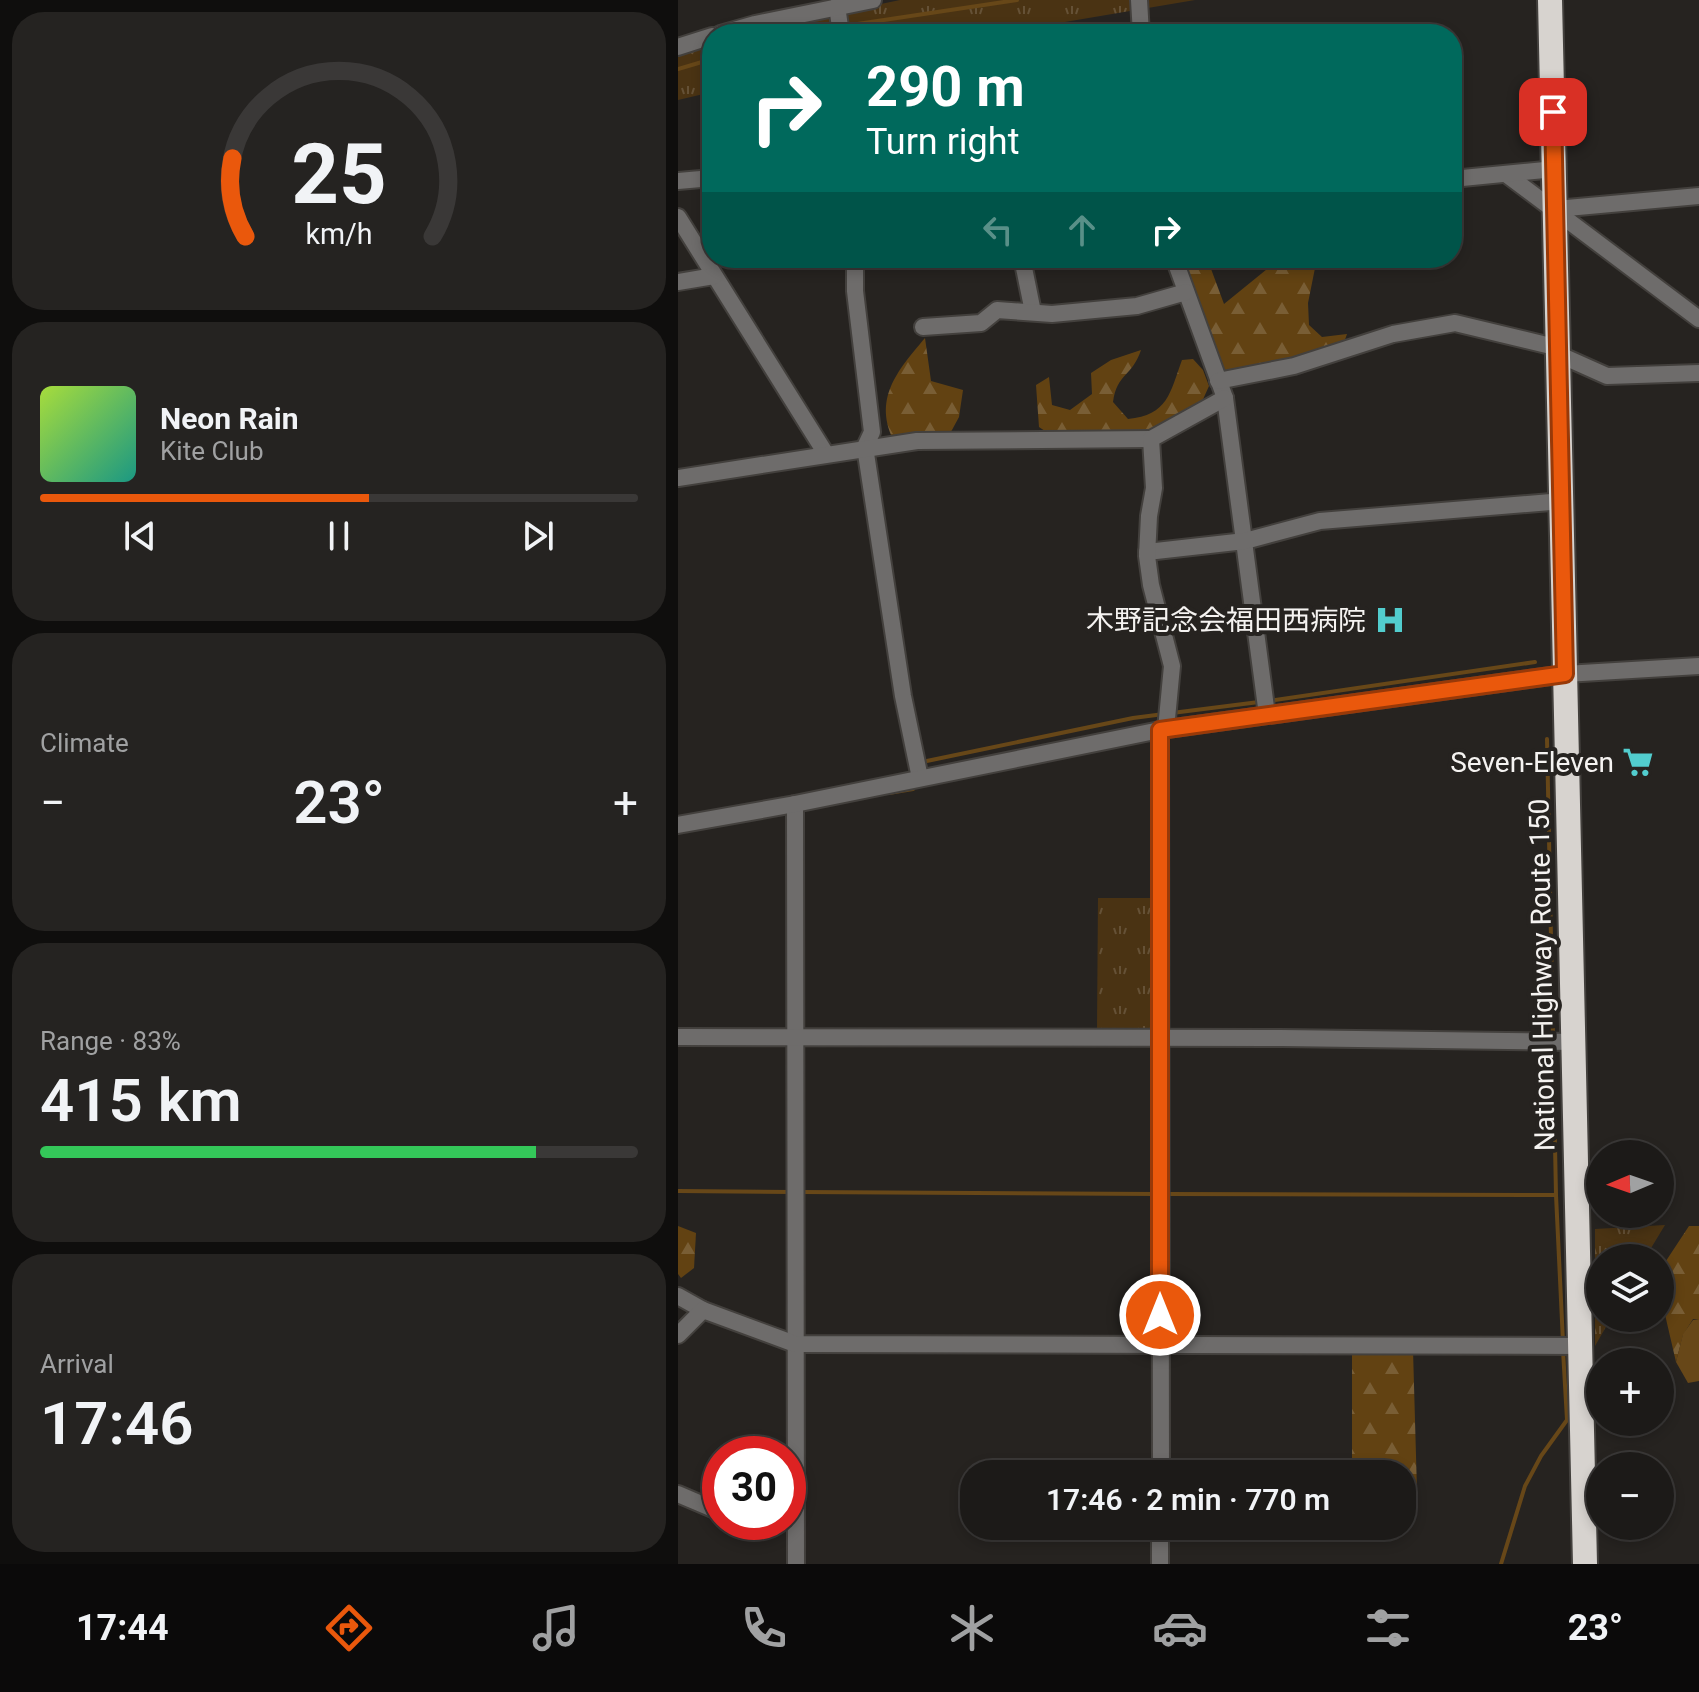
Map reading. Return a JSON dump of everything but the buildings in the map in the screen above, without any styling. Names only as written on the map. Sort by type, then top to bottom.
[{"type":"highway","name":"National Highway Route 150","points":[[1550,0],[1585,1564]]},
{"type":"street","points":[[769,24],[873,0]]},
{"type":"street","points":[[1139,0],[1140,24]]},
{"type":"street","points":[[838,10],[840,24]]},
{"type":"street","points":[[678,47],[702,39]]},
{"type":"street","points":[[1462,178],[1555,169]]},
{"type":"street","points":[[1506,174],[1699,319]]},
{"type":"street","points":[[678,181],[702,179]]},
{"type":"street","points":[[1556,209],[1699,196]]},
{"type":"street","points":[[678,217],[702,256]]},
{"type":"street","points":[[709,268],[826,454]]},
{"type":"street","points":[[855,268],[872,432],[865,447],[903,696],[920,778]]},
{"type":"street","points":[[1024,268],[1033,312]]},
{"type":"street","points":[[1178,268],[1225,398],[1267,715]]},
{"type":"street","points":[[678,282],[714,276]]},
{"type":"street","points":[[923,327],[981,323],[997,310],[1052,314],[1137,306],[1186,292]]},
{"type":"street","points":[[1218,381],[1294,366],[1393,334],[1455,323],[1560,351],[1607,376],[1699,373]]},
{"type":"street","points":[[678,478],[917,441],[1151,439],[1225,398]]},
{"type":"street","points":[[1151,439],[1154,488],[1147,552],[1151,585],[1172,666],[1163,730],[1161,1460]]},
{"type":"street","points":[[1147,552],[1245,541],[1320,521],[1563,501]]},
{"type":"street","points":[[678,825],[1163,730],[1565,674],[1699,666]]},
{"type":"street","points":[[793,1436],[795,804]]},
{"type":"street","points":[[678,1037],[1573,1042]]},
{"type":"street","points":[[678,1296],[703,1310],[795,1344],[1580,1346]]},
{"type":"street","points":[[678,1335],[703,1310]]},
{"type":"street","points":[[678,1494],[702,1504]]},
{"type":"street","points":[[794,1540],[796,1564]]},
{"type":"street","points":[[1160,1540],[1160,1564]]},
{"type":"green space","points":[[900,0],[1195,0],[1052,24],[786,24]]},
{"type":"green space","points":[[702,43],[702,94],[678,100],[678,49]]},
{"type":"green space","points":[[1178,268],[1211,268],[1224,304],[1268,268],[1315,268],[1308,303],[1309,325],[1322,337],[1347,334],[1341,351],[1216,375]]},
{"type":"green space","points":[[925,338],[931,381],[963,390],[959,417],[946,441],[895,443],[886,413],[887,400],[897,374]]},
{"type":"green space","points":[[1141,350],[1118,385],[1113,402],[1128,419],[1152,413],[1166,400],[1182,360],[1193,359],[1203,370],[1209,386],[1196,415],[1151,439],[1057,439],[1039,427],[1036,385],[1049,377],[1052,405],[1070,410],[1092,394],[1091,373],[1111,360]]},
{"type":"green space","points":[[1098,898],[1152,898],[1154,1032],[1097,1032]]},
{"type":"green space","points":[[678,1226],[696,1233],[694,1268],[681,1278],[678,1274]]},
{"type":"green space","points":[[1689,1226],[1699,1226],[1699,1320],[1693,1319],[1683,1335],[1676,1362],[1669,1332],[1674,1332],[1674,1249]]},
{"type":"green space","points":[[1663,1228],[1653,1244],[1595,1244],[1595,1229]]},
{"type":"green space","points":[[1595,1332],[1603,1332],[1595,1346]]},
{"type":"green space","points":[[1352,1350],[1413,1350],[1417,1491],[1416,1460],[1352,1460]]},
{"type":"shaded area","points":[[1693,1320],[1699,1320],[1699,1381],[1688,1383],[1676,1362],[1683,1334]]},
{"type":"waterway","points":[[857,24],[1017,0]]},
{"type":"waterway","points":[[678,69],[702,62]]},
{"type":"waterway","points":[[1268,701],[1535,662]]},
{"type":"waterway","points":[[1172,713],[1259,702]]},
{"type":"waterway","points":[[922,762],[1164,714]]},
{"type":"waterway","points":[[1547,739],[1553,1038]]},
{"type":"waterway","points":[[889,793],[913,789],[914,786]]},
{"type":"waterway","points":[[1553,1047],[1563,1342]]},
{"type":"waterway","points":[[678,1191],[792,1192]]},
{"type":"waterway","points":[[800,1192],[1156,1194]]},
{"type":"waterway","points":[[1164,1194],[1556,1195]]},
{"type":"waterway","points":[[1501,1564],[1525,1486],[1541,1456],[1567,1420],[1563,1350]]},
{"type":"place","name":"木野記念会福田西病院","points":[[1390,620]]},
{"type":"place","name":"Seven-Eleven","points":[[1638,762]]},
{"type":"route","points":[[1160,1315],[1160,730],[1565,674],[1553,112]]}]
